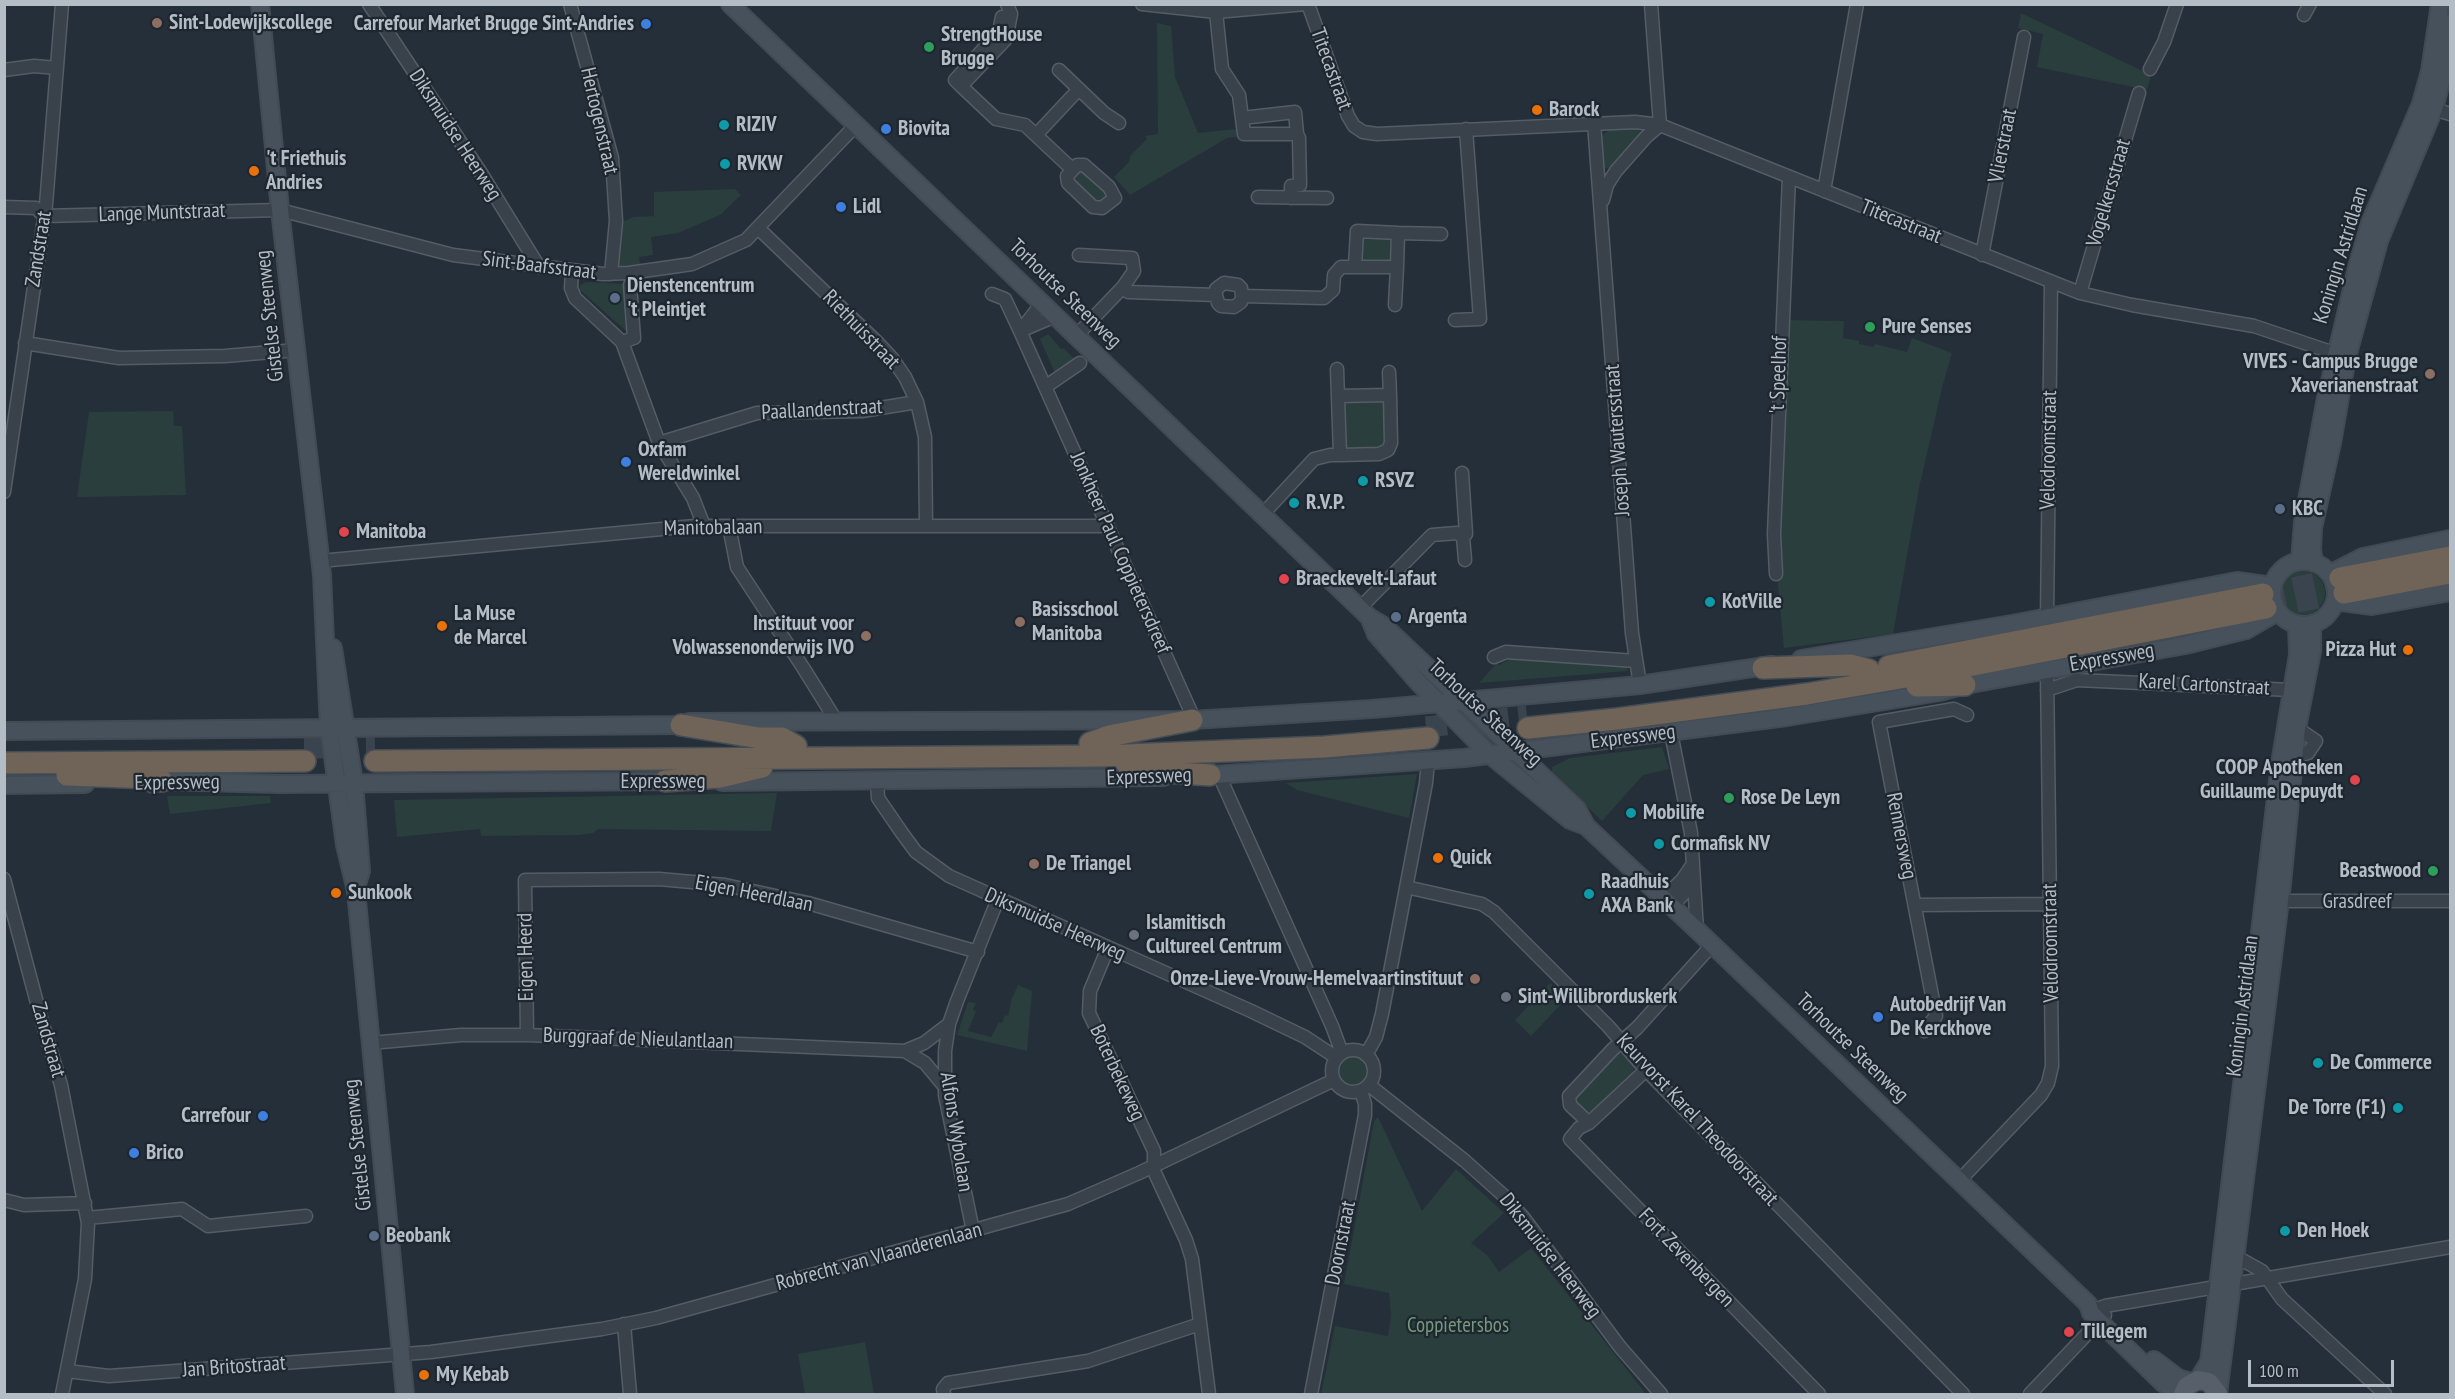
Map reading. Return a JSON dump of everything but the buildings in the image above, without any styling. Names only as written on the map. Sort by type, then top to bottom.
[{"type":"highway","points":[[2337,587],[2451,557]]},
{"type":"highway","points":[[2337,587],[2451,573]]},
{"type":"highway","name":"Expressweg","points":[[1527,722],[1718,706],[2269,600]]},
{"type":"highway","points":[[1763,668],[1850,665],[1897,687],[1965,685]]},
{"type":"highway","points":[[1192,720],[1109,736],[1096,750],[1162,772],[1215,775]]},
{"type":"highway","points":[[664,781],[720,777],[792,752],[782,738],[759,738],[713,728],[688,728],[681,724]]},
{"type":"highway","name":"Expressweg","points":[[375,754],[1096,750],[1251,738],[1427,732]]},
{"type":"highway","name":"Expressweg","points":[[4,750],[304,754],[4,763]]},
{"type":"highway","points":[[4,772],[153,778],[162,781]]},
{"type":"main road","points":[[2188,1388],[2209,1382],[2218,1394]]},
{"type":"street","name":"Zandstraat","points":[[4,492],[44,216],[62,4]]},
{"type":"street","name":"Gistelse Steenweg","points":[[260,4],[280,210],[320,561],[329,727],[344,783]]},
{"type":"street","name":"Hertogenstraat","points":[[570,4],[612,158],[616,221],[611,274]]},
{"type":"street","name":"Torhoutse Steenweg","points":[[730,4],[1365,613],[1384,626],[1577,809],[1586,826],[2097,1312],[2188,1388]]},
{"type":"street","points":[[1006,4],[1011,14],[1006,39],[961,86],[996,119],[1025,125],[1071,169]]},
{"type":"street","points":[[1142,4],[1216,12],[1307,4]]},
{"type":"street","name":"Titecastraat","points":[[1307,4],[1348,116],[1358,130],[1377,134],[1594,123],[1635,122],[1660,125],[2080,293],[2132,305],[2254,326],[2341,355]]},
{"type":"street","points":[[1651,4],[1660,125]]},
{"type":"street","points":[[1824,191],[1857,4]]},
{"type":"street","points":[[2150,69],[2164,42],[2176,4]]},
{"type":"street","name":"Koningin Astridlaan","points":[[2428,106],[2430,71],[2440,4]]},
{"type":"street","name":"Diksmuidse Heerweg","points":[[373,6],[481,172],[539,267]]},
{"type":"street","points":[[1216,12],[1222,69],[1239,94],[1244,134],[1297,134]]},
{"type":"street","name":"Koningin Astridlaan","points":[[2307,562],[2303,522],[2341,355],[2356,268],[2370,223],[2444,70],[2451,23]]},
{"type":"street","name":"Vlierstraat","points":[[1982,255],[2024,37]]},
{"type":"street","points":[[4,70],[34,66],[57,68]]},
{"type":"street","points":[[1059,70],[1119,123]]},
{"type":"street","points":[[1036,135],[1079,89]]},
{"type":"street","name":"Vogelkersstraat","points":[[2080,293],[2139,93]]},
{"type":"street","points":[[2428,106],[2451,114]]},
{"type":"street","points":[[1242,118],[1295,112],[1299,185]]},
{"type":"street","name":"Joseph Wautersstraat","points":[[1594,123],[1634,642],[1640,685]]},
{"type":"street","name":"Sint-Baafsstraat","points":[[280,210],[453,255],[539,267],[611,274],[692,264],[743,242],[856,125]]},
{"type":"street","name":"Joseph Wautersstraat","points":[[1601,219],[1604,196],[1612,177],[1646,136],[1660,125]]},
{"type":"street","points":[[1455,321],[1480,319],[1466,129]]},
{"type":"street","name":"'t Speelhof","points":[[1776,574],[1774,534],[1789,177]]},
{"type":"street","points":[[1291,198],[1291,186],[1299,185],[1309,185],[1309,198]]},
{"type":"street","points":[[1258,196],[1328,198]]},
{"type":"street","name":"Lange Muntstraat","points":[[4,207],[36,208],[44,216],[280,210]]},
{"type":"street","name":"Riethuisstraat","points":[[758,228],[892,358],[905,377],[917,402],[925,442],[926,526]]},
{"type":"street","points":[[1355,266],[1357,231],[1441,234]]},
{"type":"street","points":[[1395,305],[1398,233]]},
{"type":"street","points":[[1076,336],[1123,287],[1134,271],[1132,258],[1079,255]]},
{"type":"street","points":[[1123,287],[1128,292],[1216,295],[1218,303],[1225,306],[1239,305],[1242,296],[1324,297],[1334,287],[1336,270],[1341,267],[1397,267]]},
{"type":"street","points":[[572,271],[572,288],[575,298],[622,342],[659,443],[693,498],[704,526]]},
{"type":"street","name":"Velodroomstraat","points":[[2047,617],[2051,283]]},
{"type":"street","points":[[622,342],[634,338],[630,285]]},
{"type":"street","name":"Jonkheer Paul Coppietersdreef","points":[[992,294],[1005,299],[1191,712],[1192,720]]},
{"type":"street","points":[[1020,331],[1042,303]]},
{"type":"street","points":[[1020,331],[1055,316]]},
{"type":"street","points":[[25,343],[119,358],[225,356],[296,350]]},
{"type":"street","points":[[1045,387],[1080,363]]},
{"type":"street","points":[[1337,369],[1340,455]]},
{"type":"street","points":[[1263,514],[1309,462],[1321,456],[1379,454],[1388,450],[1391,443],[1389,372]]},
{"type":"street","points":[[1338,396],[1390,395]]},
{"type":"street","name":"Paallandenstraat","points":[[659,443],[757,412],[862,411],[917,402]]},
{"type":"street","points":[[1462,473],[1466,534],[1463,537],[1465,560]]},
{"type":"street","name":"Manitobalaan","points":[[320,561],[704,526],[1108,526]]},
{"type":"street","points":[[729,526],[737,567],[837,722]]},
{"type":"street","points":[[1365,613],[1432,535],[1457,533],[1463,537]]},
{"type":"street","points":[[4,731],[681,724],[689,722],[1192,720],[1463,701],[1640,685],[1763,668],[1776,663],[2047,617],[2237,581],[2249,581],[2286,621],[2305,625],[2328,615],[2337,587],[2363,557],[2451,539]]},
{"type":"street","points":[[2269,600],[2283,568],[2307,562],[2337,587],[2372,606],[2451,592]]},
{"type":"street","name":"Expressweg","points":[[4,785],[153,784],[162,781],[877,782],[1184,777],[1428,761],[1671,733],[1939,693],[1965,685],[2145,653],[2246,630],[2269,600]]},
{"type":"street","name":"Torhoutse Steenweg","points":[[1365,613],[1376,634],[1437,703],[1489,754],[1570,820],[1586,826]]},
{"type":"street","name":"Gistelse Steenweg","points":[[325,622],[334,653],[347,727],[344,783],[345,845],[356,891],[405,1395]]},
{"type":"street","name":"Koningin Astridlaan","points":[[2218,1394],[2225,1285],[2288,754],[2291,690],[2305,625]]},
{"type":"street","name":"Koningin Astridlaan","points":[[2288,754],[2297,728],[2312,651],[2305,625]]},
{"type":"street","points":[[1494,657],[1506,652],[1636,660]]},
{"type":"street","name":"Velodroomstraat","points":[[1959,1181],[2034,1104],[2048,1083],[2052,1051],[2047,670]]},
{"type":"street","name":"Karel Cartonstraat","points":[[2047,690],[2077,680],[2291,690]]},
{"type":"street","name":"Rennersweg","points":[[1966,715],[1954,709],[1879,722],[1914,905],[2050,904]]},
{"type":"street","points":[[1671,733],[1691,833],[1697,930]]},
{"type":"street","points":[[1365,1088],[1372,1079],[1374,1066],[1366,1055],[1379,1028],[1428,761]]},
{"type":"street","points":[[1215,775],[1332,1026],[1339,1056],[1332,1067],[1334,1080]]},
{"type":"street","name":"Diksmuidse Heerweg","points":[[877,782],[878,798],[916,852],[949,876],[998,900],[1305,1036],[1339,1056],[1354,1050],[1366,1055]]},
{"type":"street","points":[[1667,902],[1693,864]]},
{"type":"street","name":"Zandstraat","points":[[4,879],[38,1008],[61,1084],[87,1218],[88,1252],[85,1279],[62,1395]]},
{"type":"street","name":"Eigen Heerdlaan","points":[[525,880],[659,879],[725,885],[808,903],[978,952]]},
{"type":"street","name":"Eigen Heerd","points":[[525,880],[527,1035]]},
{"type":"street","points":[[1667,902],[1694,883]]},
{"type":"street","name":"Keurvorst Karel Theodoorstraat","points":[[1406,887],[1487,907],[1622,1041],[1646,1070],[1963,1395]]},
{"type":"street","name":"Alfons Wybolaan","points":[[973,1231],[944,1086],[945,1051],[949,1024],[998,900]]},
{"type":"street","name":"Grasdreef","points":[[2271,901],[2451,902]]},
{"type":"street","points":[[1914,905],[1936,1016],[1924,1030]]},
{"type":"street","points":[[1589,1123],[1570,1105],[1569,1096],[1637,1028],[1712,945]]},
{"type":"street","name":"Boterbekeweg","points":[[1108,948],[1090,991],[1089,1013],[1154,1151],[1154,1171],[1186,1240],[1192,1259],[1209,1395]]},
{"type":"street","points":[[906,1051],[924,1043],[949,1024]]},
{"type":"street","name":"Burggraaf de Nieulantlaan","points":[[370,1043],[461,1035],[527,1035],[906,1051]]},
{"type":"street","points":[[906,1051],[925,1063],[944,1086]]},
{"type":"street","name":"Fort Zevenbergen","points":[[1646,1070],[1589,1123],[1579,1128],[1570,1139],[1819,1395]]},
{"type":"street","name":"Diksmuidse Heerweg","points":[[1334,1080],[1342,1089],[1354,1092],[1365,1088],[1465,1161],[1503,1195],[1523,1217],[1620,1347],[1661,1395]]},
{"type":"street","name":"Robrecht van Vlaanderenlaan","points":[[401,1355],[624,1324],[1068,1204],[1334,1080]]},
{"type":"street","name":"Doornstraat","points":[[1311,1395],[1365,1115],[1365,1088]]},
{"type":"street","name":"Koningin Astridlaan","points":[[2188,1388],[2209,1362],[2225,1285],[2239,1257],[2243,1132]]},
{"type":"street","points":[[4,1200],[24,1205],[85,1203]]},
{"type":"street","points":[[87,1218],[182,1209],[192,1213],[208,1226],[306,1216]]},
{"type":"street","points":[[2030,1395],[2097,1312],[2268,1277],[2451,1248]]},
{"type":"street","points":[[2239,1257],[2262,1270],[2282,1299],[2385,1395]]},
{"type":"street","points":[[624,1324],[630,1395]]},
{"type":"street","points":[[944,1395],[944,1389],[948,1383],[1088,1361],[1200,1324]]},
{"type":"street","name":"Jan Britostraat","points":[[67,1371],[109,1376],[401,1355]]},
{"type":"green space","points":[[2021,13],[2151,75],[2147,90],[2037,67],[2043,34],[2018,28]]},
{"type":"green space","points":[[1157,23],[1171,26],[1175,77],[1198,133],[1236,129],[1237,137],[1227,138],[1130,195],[1114,177],[1147,139],[1145,136],[1158,134]]},
{"type":"green space","points":[[1636,128],[1640,132],[1639,136],[1611,168],[1604,168],[1602,135],[1611,129]]},
{"type":"green space","points":[[1082,170],[1107,193],[1102,202],[1097,203],[1074,183],[1073,177],[1076,172]]},
{"type":"green space","points":[[735,189],[741,195],[720,215],[678,233],[651,237],[653,255],[639,257],[640,265],[621,267],[616,264],[620,223],[633,217],[654,216],[654,192]]},
{"type":"green space","points":[[1364,237],[1390,238],[1392,241],[1390,261],[1365,262],[1362,259],[1362,239]]},
{"type":"green space","points":[[586,282],[624,284],[628,330],[625,330],[580,290],[580,285]]},
{"type":"green space","points":[[1784,320],[1844,321],[1843,338],[1859,341],[1859,344],[1873,347],[1875,344],[1907,352],[1912,338],[1952,353],[1919,488],[1893,634],[1784,648],[1777,574]]},
{"type":"green space","points":[[1048,334],[1061,349],[1063,348],[1077,361],[1056,375],[1040,339]]},
{"type":"green space","points":[[1384,400],[1387,408],[1384,411],[1385,437],[1388,440],[1383,450],[1346,449],[1343,443],[1346,439],[1343,404],[1345,401]]},
{"type":"green space","points":[[173,411],[174,426],[182,426],[186,495],[77,497],[89,412]]},
{"type":"green space","points":[[2303,571],[2318,578],[2325,593],[2318,608],[2303,615],[2288,608],[2281,593],[2288,578]]},
{"type":"green space","points":[[1514,657],[1620,664],[1627,667],[1628,671],[1479,683],[1497,663],[1499,665]]},
{"type":"green space","points":[[1662,747],[1669,769],[1643,775],[1602,821],[1552,772],[1552,767],[1570,758]]},
{"type":"green space","points":[[1417,774],[1409,818],[1297,790],[1286,783]]},
{"type":"green space","points":[[777,793],[771,831],[598,829],[593,833],[579,835],[481,836],[480,829],[397,837],[394,800]]},
{"type":"green space","points":[[167,796],[270,796],[271,803],[170,814]]},
{"type":"green space","points":[[1550,983],[1567,998],[1531,1036],[1515,1020]]},
{"type":"green space","points":[[1018,985],[1032,991],[1027,1051],[957,1035],[968,1002],[976,1003],[973,1010],[976,1011],[968,1031],[991,1037],[999,1022],[1002,1023],[1005,1015],[1008,1016]]},
{"type":"green space","points":[[1616,1052],[1621,1052],[1634,1065],[1633,1075],[1600,1110],[1582,1113],[1574,1099]]},
{"type":"green space","points":[[1353,1054],[1365,1060],[1371,1072],[1365,1084],[1353,1090],[1341,1084],[1335,1072],[1341,1060]]},
{"type":"green space","name":"Coppietersbos","points":[[1378,1117],[1422,1211],[1456,1169],[1504,1213],[1471,1243],[1487,1255],[1499,1272],[1531,1248],[1646,1394],[1321,1394],[1335,1326],[1388,1336],[1391,1315],[1389,1293],[1344,1284],[1374,1121]]},
{"type":"green space","points":[[865,1342],[874,1394],[805,1394],[798,1354]]},
{"type":"tunnel","points":[[2263,594],[2340,578]]},
{"type":"tunnel","points":[[2266,608],[2344,593]]},
{"type":"tunnel","points":[[1426,727],[1527,716]]},
{"type":"tunnel","points":[[304,748],[375,747]]},
{"type":"place","name":"Sint-Lodewijkscollege","points":[[157,23]]},
{"type":"place","name":"Carrefour Market Brugge Sint-Andries","points":[[646,24]]},
{"type":"place","name":"StrengtHouse Brugge","points":[[929,47]]},
{"type":"place","name":"Barock","points":[[1537,110]]},
{"type":"place","name":"RIZIV","points":[[724,125]]},
{"type":"place","name":"Biovita","points":[[886,129]]},
{"type":"place","name":"RVKW","points":[[725,164]]},
{"type":"place","name":"'t Friethuis Andries","points":[[254,171]]},
{"type":"place","name":"Lidl","points":[[841,207]]},
{"type":"place","name":"Dienstencentrum 't Pleintjet","points":[[615,298]]},
{"type":"place","name":"Pure Senses","points":[[1870,327]]},
{"type":"place","name":"VIVES - Campus Brugge Xaverianenstraat","points":[[2430,374]]},
{"type":"place","name":"Oxfam Wereldwinkel","points":[[626,462]]},
{"type":"place","name":"RSVZ","points":[[1363,481]]},
{"type":"place","name":"R.V.P.","points":[[1294,503]]},
{"type":"place","name":"KBC","points":[[2280,509]]},
{"type":"place","name":"Manitoba","points":[[344,532]]},
{"type":"place","name":"Braeckevelt-Lafaut","points":[[1284,579]]},
{"type":"place","name":"KotVille","points":[[1710,602]]},
{"type":"place","name":"Argenta","points":[[1396,617]]},
{"type":"place","name":"Basisschool Manitoba","points":[[1020,622]]},
{"type":"place","name":"La Muse de Marcel","points":[[442,626]]},
{"type":"place","name":"Instituut voor Volwassenonderwijs IVO","points":[[866,636]]},
{"type":"place","name":"Pizza Hut","points":[[2408,650]]},
{"type":"place","name":"COOP Apotheken Guillaume Depuydt","points":[[2355,780]]},
{"type":"place","name":"Rose De Leyn","points":[[1729,798]]},
{"type":"place","name":"Mobilife","points":[[1631,813]]},
{"type":"place","name":"Cormafisk NV","points":[[1659,844]]},
{"type":"place","name":"Quick","points":[[1438,858]]},
{"type":"place","name":"De Triangel","points":[[1034,864]]},
{"type":"place","name":"Beastwood","points":[[2433,871]]},
{"type":"place","name":"Sunkook","points":[[336,893]]},
{"type":"place","name":"Raadhuis AXA Bank","points":[[1589,894]]},
{"type":"place","name":"Islamitisch Cultureel Centrum","points":[[1134,935]]},
{"type":"place","name":"Onze-Lieve-Vrouw-Hemelvaartinstituut","points":[[1475,979]]},
{"type":"place","name":"Sint-Willibrorduskerk","points":[[1506,997]]},
{"type":"place","name":"Autobedrijf Van De Kerckhove","points":[[1878,1017]]},
{"type":"place","name":"De Commerce","points":[[2318,1063]]},
{"type":"place","name":"De Torre (F1)","points":[[2398,1108]]},
{"type":"place","name":"Carrefour","points":[[263,1116]]},
{"type":"place","name":"Brico","points":[[134,1153]]},
{"type":"place","name":"Den Hoek","points":[[2285,1231]]},
{"type":"place","name":"Beobank","points":[[374,1236]]},
{"type":"place","name":"Tillegem","points":[[2069,1332]]},
{"type":"place","name":"My Kebab","points":[[424,1375]]}]
